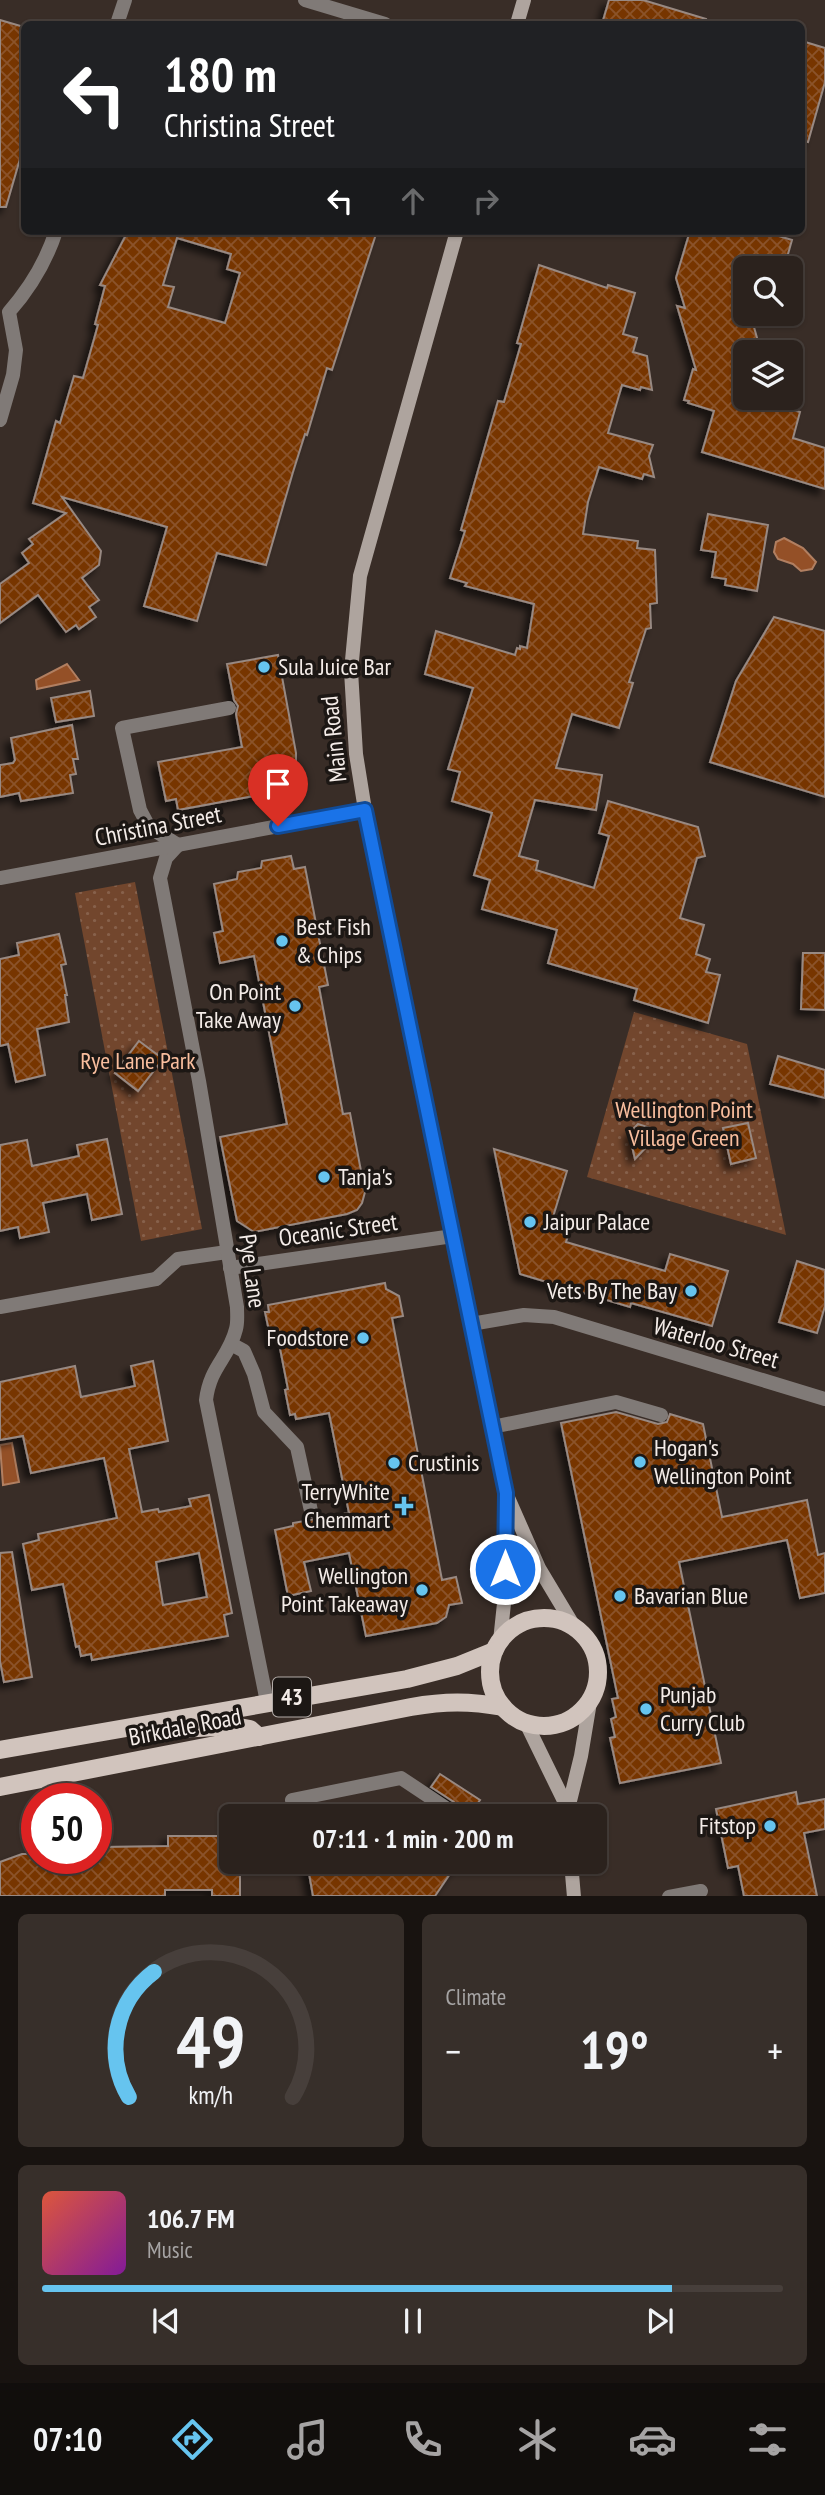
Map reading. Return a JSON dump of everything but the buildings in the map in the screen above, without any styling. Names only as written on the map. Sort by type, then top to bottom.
[{"type":"main road","points":[[518,21],[524,0]]},
{"type":"main road","name":"Main Road","points":[[456,235],[360,576],[351,671],[356,754],[365,810],[506,1493],[539,1568],[575,1628]]},
{"type":"main road","name":"Main Road","points":[[497,1646],[505,1594],[506,1493]]},
{"type":"main road","name":"43","points":[[497,1646],[512,1629],[527,1622],[543,1619],[559,1621],[575,1628]]},
{"type":"main road","points":[[570,1804],[582,1756],[590,1702],[597,1686],[595,1653],[587,1639],[575,1628]]},
{"type":"main road","points":[[497,1646],[491,1668],[492,1685],[503,1707]]},
{"type":"main road","name":"Birkdale Road","points":[[0,1750],[433,1673],[497,1646]]},
{"type":"main road","name":"Birkdale Road","points":[[0,1787],[445,1701],[503,1707]]},
{"type":"main road","points":[[526,1723],[544,1726],[562,1724],[578,1715],[590,1702]]},
{"type":"main road","name":"43","points":[[503,1707],[526,1723]]},
{"type":"main road","points":[[526,1723],[564,1804]]},
{"type":"main road","points":[[87,1734],[234,1726],[250,1729],[258,1737]]},
{"type":"main road","points":[[571,1874],[574,1896]]},
{"type":"street","points":[[118,21],[125,0]]},
{"type":"street","points":[[304,0],[375,21]]},
{"type":"street","points":[[0,420],[13,375],[16,349],[5,311],[38,275],[55,235]]},
{"type":"street","points":[[178,845],[149,827],[140,810],[121,728],[229,708]]},
{"type":"street","name":"Christina Street","points":[[0,878],[104,861],[365,810]]},
{"type":"street","name":"Pye Lane","points":[[178,845],[166,858],[160,878],[199,1081],[237,1307],[237,1327],[231,1344],[211,1376],[206,1400],[267,1702]]},
{"type":"street","name":"Oceanic Street","points":[[230,1268],[453,1236]]},
{"type":"street","points":[[0,1307],[156,1279],[178,1259],[227,1252]]},
{"type":"street","name":"Waterloo Street","points":[[471,1324],[524,1315],[554,1317],[825,1399]]},
{"type":"street","points":[[231,1344],[244,1352],[254,1374],[264,1412],[297,1447],[311,1511]]},
{"type":"street","points":[[492,1427],[616,1402],[661,1415]]},
{"type":"street","points":[[292,1800],[401,1778],[440,1804]]},
{"type":"street","points":[[669,1896],[701,1891]]},
{"type":"green space","name":"Rye Lane Park","points":[[135,882],[202,1229],[141,1241],[75,893]]},
{"type":"green space","name":"Wellington Point Village Green","points":[[634,1012],[747,1044],[786,1235],[587,1177]]},
{"type":"shaded area","points":[[784,538],[803,548],[816,562],[812,569],[801,571],[793,564],[778,559],[774,552],[776,542]]},
{"type":"shaded area","points":[[67,664],[79,680],[37,689],[36,680]]},
{"type":"shaded area","points":[[12,1443],[19,1482],[3,1485],[0,1445]]},
{"type":"place","name":"Sula Juice Bar","points":[[264,667]]},
{"type":"place","name":"Best Fish & Chips","points":[[282,941]]},
{"type":"place","name":"On Point Take Away","points":[[295,1006]]},
{"type":"place","name":"Tanja's","points":[[324,1177]]},
{"type":"place","name":"Jaipur Palace","points":[[530,1222]]},
{"type":"place","name":"Vets By The Bay","points":[[691,1291]]},
{"type":"place","name":"Foodstore","points":[[363,1338]]},
{"type":"place","name":"Hogan's Wellington Point","points":[[640,1462]]},
{"type":"place","name":"Crustinis","points":[[394,1463]]},
{"type":"place","name":"TerryWhite Chemmart","points":[[404,1506]]},
{"type":"place","name":"Wellington Point Takeaway","points":[[422,1590]]},
{"type":"place","name":"Bavarian Blue","points":[[620,1596]]},
{"type":"place","name":"Punjab Curry Club","points":[[646,1709]]},
{"type":"place","name":"Fitstop","points":[[770,1826]]},
{"type":"route","points":[[278,826],[365,810],[506,1493],[505,1569]]}]
